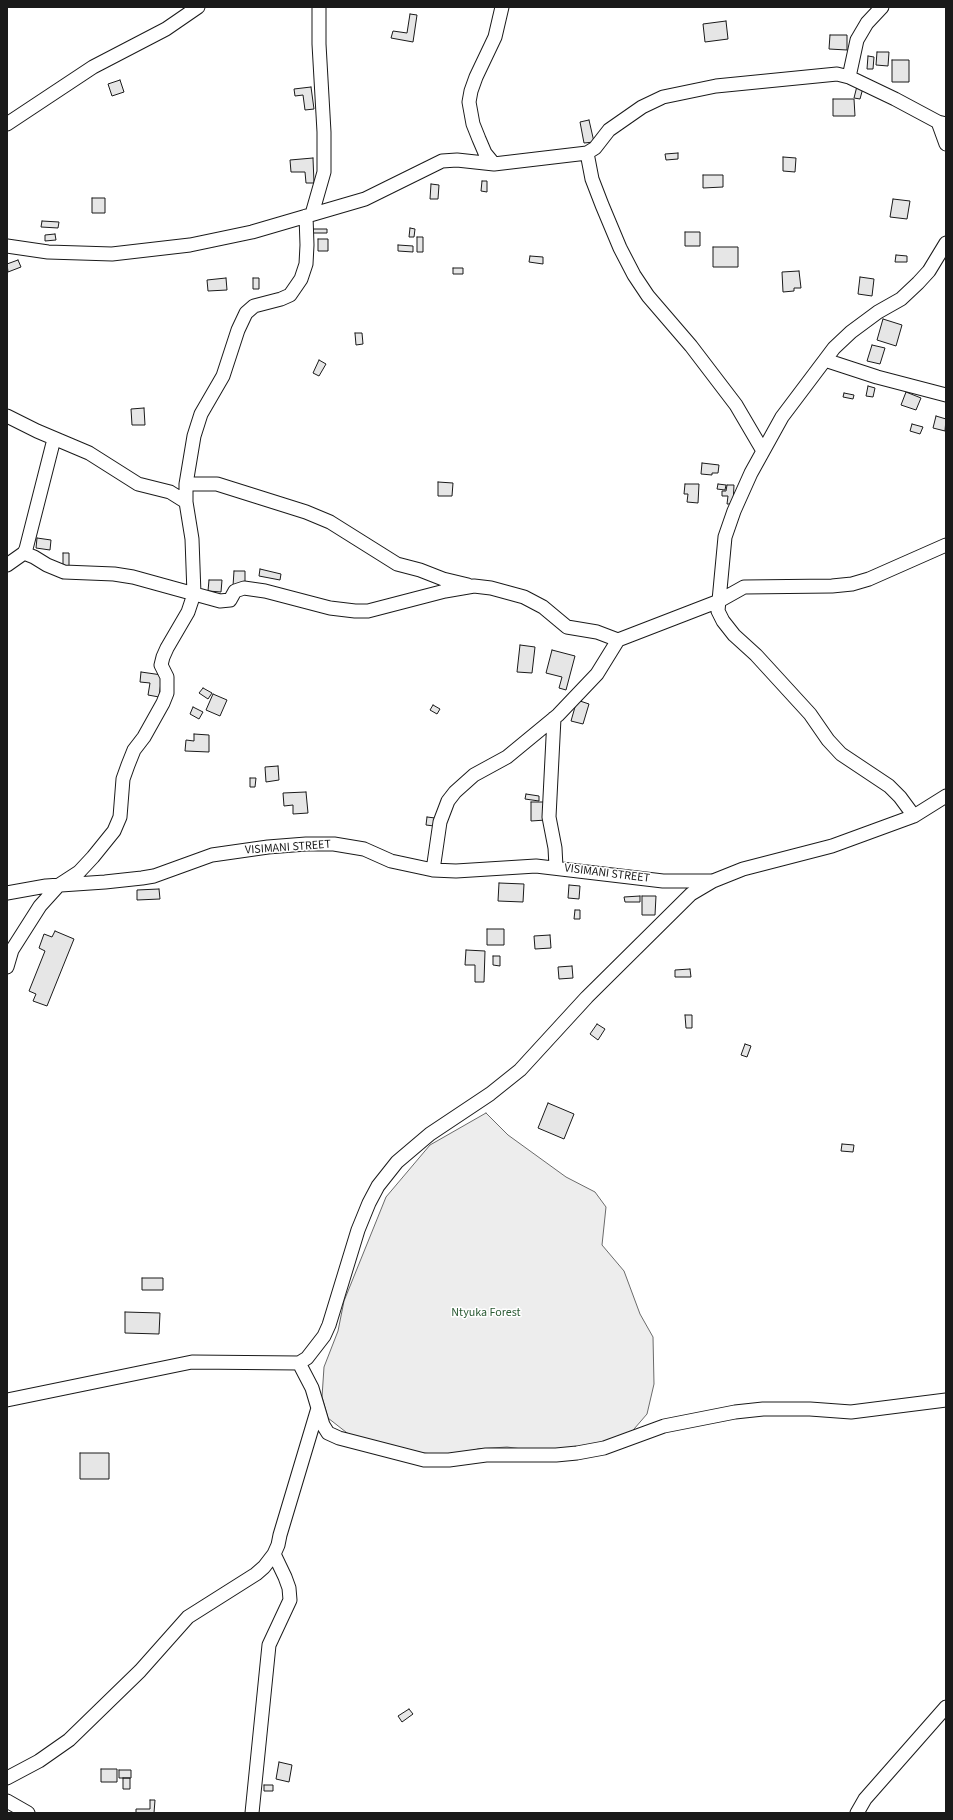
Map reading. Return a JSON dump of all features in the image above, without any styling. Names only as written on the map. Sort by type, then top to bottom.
[{"type":"street","points":[[7,124],[93,67],[166,29],[198,7]]},
{"type":"street","points":[[7,967],[12,950],[40,906],[59,885],[79,872],[114,831],[120,817],[123,779],[128,764],[134,750],[163,703],[167,692],[167,677],[160,665],[167,648],[188,612],[194,594],[192,539],[186,502],[186,484],[194,436],[201,414],[224,376],[243,317],[254,306],[290,295],[301,279],[306,264],[309,215],[324,172],[324,132],[319,44],[319,7]]},
{"type":"street","points":[[494,164],[485,153],[479,139],[473,124],[469,102],[476,77],[495,37],[502,7]]},
{"type":"street","points":[[849,77],[857,40],[866,23],[882,7]]},
{"type":"street","points":[[7,246],[48,252],[95,254],[190,245],[252,232],[365,199],[416,172],[442,161],[457,160],[494,164],[587,153],[595,148],[609,130],[642,108],[663,97],[716,86],[837,74],[849,77],[942,123],[946,144]]},
{"type":"street","points":[[587,153],[592,178],[602,205],[620,248],[634,275],[648,296],[691,346],[736,404],[762,451]]},
{"type":"street","points":[[914,816],[900,797],[889,786],[841,754],[828,740],[810,714],[756,654],[734,635],[723,621],[718,611],[726,537],[734,511],[762,451],[782,417],[834,348],[851,332],[878,312],[901,299],[929,271],[946,243]]},
{"type":"street","points":[[825,360],[877,377],[946,395]]},
{"type":"street","points":[[7,416],[54,438],[89,452],[138,484],[170,492],[186,502]]},
{"type":"street","points":[[7,565],[24,553],[36,516],[54,438]]},
{"type":"street","points":[[186,484],[217,484],[306,512],[330,522],[397,564],[420,570],[443,579],[503,591],[524,597],[543,608],[567,627],[597,632],[618,640]]},
{"type":"street","points":[[433,870],[440,822],[448,801],[455,792],[474,776],[507,757],[554,718],[592,680],[618,640],[719,601],[749,586],[832,586],[852,584],[869,579],[946,545]]},
{"type":"street","points":[[24,553],[34,557],[46,565],[64,572],[114,574],[132,577],[214,600],[226,601],[232,599],[236,590],[244,588],[265,591],[330,608],[355,611],[368,611],[425,595],[474,586]]},
{"type":"street","points":[[554,718],[549,817],[555,848],[556,868]]},
{"type":"street","points":[[7,1400],[192,1362],[300,1363],[307,1358],[324,1336],[329,1325],[358,1230],[369,1202],[378,1186],[397,1162],[430,1134],[490,1094],[520,1070],[587,997],[691,894],[713,880],[743,869],[832,846],[914,816],[946,796]]},
{"type":"street","name":"VISIMANI STREET","points":[[7,893],[30,888],[148,877],[212,855],[268,847],[306,844],[334,844],[364,849],[391,861],[433,870],[456,871],[518,866],[556,868],[662,881],[713,880]]},
{"type":"street","points":[[300,1363],[312,1388],[323,1425],[328,1433],[339,1438],[424,1460],[449,1460],[486,1455],[556,1455],[577,1453],[604,1448],[664,1426],[735,1412],[764,1409],[810,1409],[851,1412],[946,1400]]},
{"type":"street","points":[[7,1778],[39,1760],[69,1740],[120,1692],[188,1617],[256,1574],[264,1567],[274,1554],[278,1545],[318,1408]]},
{"type":"street","points":[[252,1813],[269,1646],[290,1600],[287,1582],[274,1554]]},
{"type":"street","points":[[857,1813],[865,1799],[946,1707]]},
{"type":"street","points":[[7,1801],[28,1813]]},
{"type":"shaded area","name":"Ntyuka Forest","points":[[486,1113],[508,1135],[566,1177],[595,1192],[606,1207],[602,1245],[624,1271],[640,1314],[653,1337],[654,1384],[647,1414],[628,1436],[602,1445],[544,1452],[507,1447],[478,1449],[454,1456],[423,1453],[351,1436],[328,1418],[322,1397],[324,1367],[338,1331],[344,1301],[386,1197],[430,1145]]},
{"type":"building","points":[[410,14],[417,15],[413,42],[391,38],[393,31],[407,33]]},
{"type":"building","points":[[726,21],[728,39],[705,42],[703,24]]},
{"type":"building","points":[[830,35],[847,35],[847,50],[829,49]]},
{"type":"building","points":[[877,52],[889,52],[888,66],[876,65]]},
{"type":"building","points":[[868,56],[874,57],[873,69],[867,69]]},
{"type":"building","points":[[892,60],[909,60],[909,82],[892,82]]},
{"type":"building","points":[[120,80],[124,92],[112,96],[108,84]]},
{"type":"building","points":[[857,86],[863,88],[860,99],[854,98]]},
{"type":"building","points":[[311,87],[314,109],[305,110],[303,95],[295,96],[294,89]]},
{"type":"building","points":[[833,99],[854,99],[855,116],[833,116]]},
{"type":"building","points":[[589,120],[594,142],[584,143],[580,122]]},
{"type":"building","points":[[678,153],[678,159],[666,160],[665,154]]},
{"type":"building","points":[[783,157],[796,158],[795,172],[783,171]]},
{"type":"building","points":[[313,158],[314,183],[306,183],[305,172],[291,172],[290,160]]},
{"type":"building","points":[[703,175],[723,175],[723,187],[703,188]]},
{"type":"building","points":[[482,181],[487,181],[487,192],[481,191]]},
{"type":"building","points":[[431,184],[439,185],[438,199],[430,199]]},
{"type":"building","points":[[92,198],[105,198],[105,213],[92,213]]},
{"type":"building","points":[[893,199],[910,201],[907,219],[890,217]]},
{"type":"building","points":[[42,221],[59,222],[58,228],[41,227]]},
{"type":"building","points":[[410,228],[415,229],[414,237],[409,237]]},
{"type":"building","points":[[313,229],[327,229],[327,233],[313,233]]},
{"type":"building","points":[[685,232],[700,232],[700,246],[685,246]]},
{"type":"building","points":[[55,234],[56,240],[45,241],[45,235]]},
{"type":"building","points":[[417,237],[423,237],[423,252],[417,252]]},
{"type":"building","points":[[318,239],[328,239],[328,251],[318,251]]},
{"type":"building","points":[[398,245],[413,246],[413,252],[398,251]]},
{"type":"building","points":[[713,247],[738,247],[738,267],[713,267]]},
{"type":"building","points":[[896,255],[907,256],[907,262],[895,262]]},
{"type":"building","points":[[530,256],[543,257],[543,264],[529,262]]},
{"type":"building","points":[[18,260],[21,267],[8,272],[7,264]]},
{"type":"building","points":[[453,268],[463,268],[463,274],[453,274]]},
{"type":"building","points":[[799,271],[801,288],[794,288],[794,291],[783,292],[782,272]]},
{"type":"building","points":[[860,277],[874,279],[872,296],[858,294]]},
{"type":"building","points":[[226,278],[227,290],[208,291],[207,280]]},
{"type":"building","points":[[253,278],[259,278],[259,289],[253,289]]},
{"type":"building","points":[[883,319],[902,325],[896,346],[877,340]]},
{"type":"building","points":[[355,333],[362,333],[363,344],[356,345]]},
{"type":"building","points":[[872,345],[885,348],[880,364],[867,361]]},
{"type":"building","points":[[319,360],[326,364],[319,376],[313,373]]},
{"type":"building","points":[[868,386],[875,388],[873,397],[866,396]]},
{"type":"building","points":[[906,392],[921,398],[916,410],[901,405]]},
{"type":"building","points":[[844,393],[854,395],[853,399],[843,397]]},
{"type":"building","points":[[144,408],[145,425],[132,425],[131,409]]},
{"type":"building","points":[[936,416],[946,419],[945,431],[933,428]]},
{"type":"building","points":[[912,424],[923,427],[920,434],[910,431]]},
{"type":"building","points":[[702,463],[719,465],[718,473],[712,473],[712,475],[701,474]]},
{"type":"building","points":[[438,482],[453,483],[452,496],[438,496]]},
{"type":"building","points":[[685,484],[699,484],[698,503],[687,502],[688,494],[684,494]]},
{"type":"building","points":[[718,484],[726,485],[725,490],[717,489]]},
{"type":"building","points":[[727,485],[734,485],[733,504],[727,504],[728,496],[722,496],[722,491],[726,491]]},
{"type":"building","points":[[37,538],[51,540],[50,550],[36,548]]},
{"type":"building","points":[[63,553],[69,553],[69,567],[63,567]]},
{"type":"building","points":[[260,569],[281,574],[280,580],[259,576]]},
{"type":"building","points":[[234,571],[245,571],[245,587],[233,586]]},
{"type":"building","points":[[209,580],[222,580],[221,592],[208,591]]},
{"type":"building","points":[[520,645],[535,647],[532,673],[517,672]]},
{"type":"building","points":[[552,650],[575,656],[566,690],[559,688],[562,677],[546,673]]},
{"type":"building","points":[[141,672],[162,675],[159,697],[148,695],[150,683],[140,682]]},
{"type":"building","points":[[203,688],[212,693],[208,699],[199,693]]},
{"type":"building","points":[[213,694],[227,700],[220,716],[206,710]]},
{"type":"building","points":[[577,700],[589,704],[583,724],[571,721]]},
{"type":"building","points":[[433,705],[440,709],[437,714],[430,710]]},
{"type":"building","points":[[193,707],[203,712],[199,719],[190,714]]},
{"type":"building","points":[[194,734],[209,735],[209,752],[185,751],[186,740],[194,741]]},
{"type":"building","points":[[278,766],[279,780],[266,782],[265,767]]},
{"type":"building","points":[[250,778],[256,778],[255,787],[250,787]]},
{"type":"building","points":[[306,792],[308,813],[293,814],[293,805],[284,806],[283,793]]},
{"type":"building","points":[[526,794],[539,796],[539,801],[525,799]]},
{"type":"building","points":[[531,802],[546,802],[546,820],[531,821]]},
{"type":"building","points":[[427,817],[435,818],[434,826],[426,825]]},
{"type":"building","points":[[499,883],[524,884],[523,902],[498,901]]},
{"type":"building","points":[[569,885],[580,886],[579,899],[568,898]]},
{"type":"building","points":[[159,889],[160,899],[137,900],[137,890]]},
{"type":"building","points":[[640,896],[640,902],[625,902],[624,897]]},
{"type":"building","points":[[642,896],[656,896],[655,915],[642,915]]},
{"type":"building","points":[[575,910],[580,910],[580,919],[574,919]]},
{"type":"building","points":[[487,929],[504,929],[504,945],[487,945]]},
{"type":"building","points":[[55,931],[74,939],[47,1006],[33,1001],[36,994],[29,991],[45,951],[39,948],[44,934],[52,937]]},
{"type":"building","points":[[550,935],[551,948],[535,949],[534,936]]},
{"type":"building","points":[[466,950],[485,951],[484,982],[475,982],[475,965],[465,965]]},
{"type":"building","points":[[493,956],[500,956],[500,966],[493,965]]},
{"type":"building","points":[[572,966],[573,978],[559,979],[558,967]]},
{"type":"building","points":[[690,969],[691,977],[675,977],[675,970]]},
{"type":"building","points":[[685,1015],[692,1015],[692,1028],[686,1028]]},
{"type":"building","points":[[597,1024],[605,1029],[598,1040],[590,1034]]},
{"type":"building","points":[[745,1044],[751,1046],[747,1057],[741,1055]]},
{"type":"building","points":[[548,1103],[574,1114],[564,1139],[538,1128]]},
{"type":"building","points":[[842,1144],[854,1145],[853,1152],[841,1151]]},
{"type":"building","points":[[142,1278],[163,1278],[163,1290],[142,1290]]},
{"type":"building","points":[[125,1312],[160,1313],[159,1334],[125,1333]]},
{"type":"building","points":[[80,1453],[109,1453],[109,1479],[80,1479]]},
{"type":"building","points":[[409,1709],[413,1714],[402,1722],[398,1716]]},
{"type":"building","points":[[279,1762],[292,1765],[289,1782],[276,1779]]},
{"type":"building","points":[[101,1769],[117,1769],[117,1782],[101,1782]]},
{"type":"building","points":[[119,1770],[131,1770],[131,1778],[119,1778]]},
{"type":"building","points":[[123,1778],[130,1778],[130,1789],[123,1789]]},
{"type":"building","points":[[264,1785],[273,1785],[273,1791],[264,1791]]},
{"type":"building","points":[[150,1800],[155,1800],[154,1813],[136,1813],[136,1809],[150,1809]]}]
